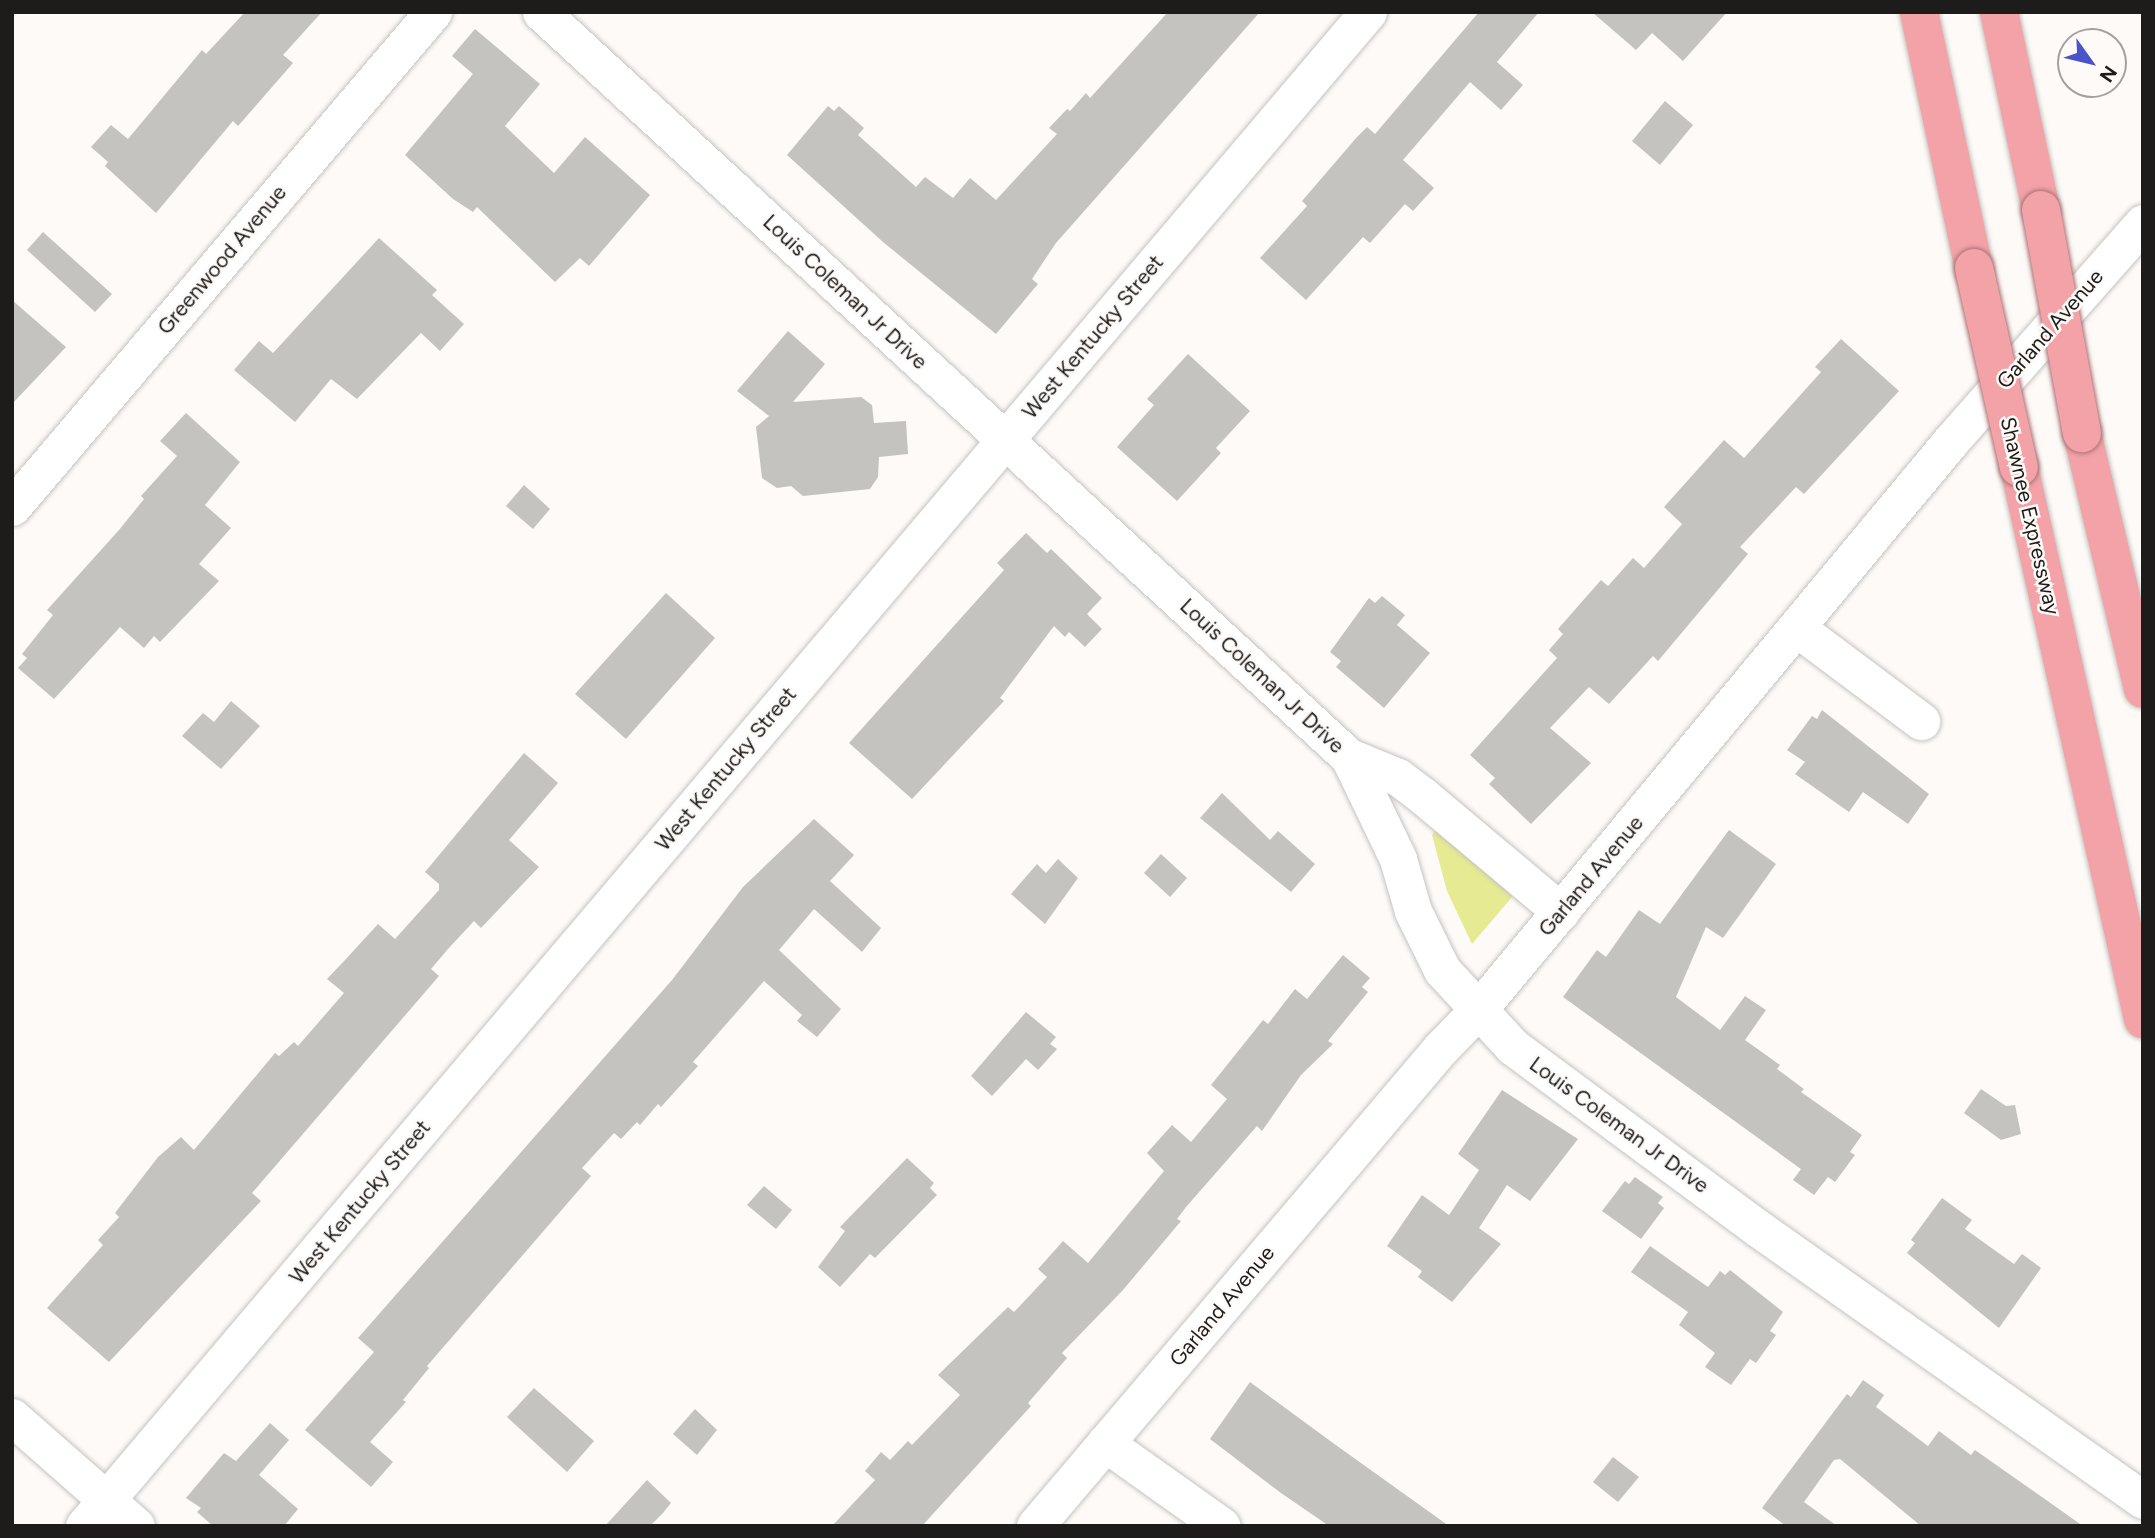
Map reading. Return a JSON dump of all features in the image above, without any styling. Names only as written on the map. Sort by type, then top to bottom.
[{"type":"highway","name":"Shawnee Expressway","points":[[1919,12],[2143,1019]]},
{"type":"highway","points":[[1999,12],[2041,210],[2082,433],[2143,689]]},
{"type":"street","name":"Greenwood Avenue","points":[[12,507],[433,12]]},
{"type":"street","name":"Louis Coleman Jr Drive","points":[[541,12],[741,193],[1003,442],[1349,757],[1398,859],[1413,911],[1442,970],[1513,1047],[1733,1210],[2143,1500]]},
{"type":"street","name":"West Kentucky Street","points":[[95,1513],[1368,12]]},
{"type":"street","name":"Garland Avenue","points":[[1035,1526],[1441,1048],[1478,1010],[1561,912],[1798,629],[1950,442],[2141,230]]},
{"type":"street","points":[[1798,629],[1921,721]]},
{"type":"street","points":[[1349,757],[1398,777],[1561,912]]},
{"type":"street","points":[[12,1417],[95,1513],[136,1526]]},
{"type":"street","points":[[1105,1443],[1222,1526]]},
{"type":"green space","points":[[1437,828],[1513,896],[1472,944],[1447,891],[1432,835]]},
{"type":"building","points":[[245,12],[322,12],[283,55],[293,63],[238,126],[233,121],[156,213],[105,166],[108,162],[91,147],[111,125],[128,139],[202,50],[206,54]]},
{"type":"building","points":[[1168,12],[1260,12],[1056,243],[1032,279],[1038,284],[996,334],[883,242],[787,155],[828,106],[834,111],[839,106],[864,128],[858,135],[916,187],[925,177],[953,198],[970,178],[996,200],[1057,134],[1049,128],[1086,93],[1090,98]]},
{"type":"building","points":[[1479,12],[1539,12],[1497,62],[1523,85],[1501,110],[1470,82],[1403,160],[1434,188],[1413,211],[1405,204],[1370,243],[1363,237],[1306,300],[1260,258],[1307,206],[1302,201],[1357,137],[1367,127],[1375,134]]},
{"type":"building","points":[[1592,12],[1727,12],[1683,61],[1652,33],[1636,50]]},
{"type":"building","points":[[475,29],[540,84],[505,126],[554,173],[585,137],[650,195],[589,266],[580,258],[555,282],[477,207],[473,212],[453,199],[405,155],[473,74],[452,56]]},
{"type":"building","points":[[1665,101],[1693,125],[1660,165],[1632,141]]},
{"type":"building","points":[[43,232],[112,294],[95,312],[27,250]]},
{"type":"building","points":[[379,238],[437,290],[432,295],[464,324],[440,351],[421,333],[357,399],[331,379],[295,422],[234,370],[259,341],[273,353]]},
{"type":"building","points":[[12,300],[66,347],[12,404]]},
{"type":"building","points":[[788,331],[825,364],[793,402],[861,397],[872,405],[874,423],[906,421],[908,454],[879,457],[878,477],[870,489],[803,496],[791,486],[777,488],[762,478],[756,427],[769,416],[737,391]]},
{"type":"building","points":[[1841,339],[1899,391],[1804,494],[1796,487],[1740,547],[1748,554],[1658,661],[1653,656],[1609,704],[1589,687],[1550,728],[1591,763],[1531,824],[1489,784],[1495,778],[1470,755],[1557,658],[1549,650],[1563,634],[1558,629],[1601,580],[1608,586],[1633,558],[1644,568],[1682,524],[1664,507],[1724,440],[1744,458],[1821,372],[1815,367]]},
{"type":"building","points":[[1188,354],[1250,411],[1216,448],[1221,453],[1177,501],[1117,447],[1154,405],[1147,399]]},
{"type":"building","points":[[186,413],[240,462],[205,505],[231,528],[199,564],[219,581],[160,642],[154,636],[144,648],[120,627],[54,699],[18,668],[27,658],[22,654],[53,615],[47,610],[119,530],[144,499],[141,496],[177,456],[160,441]]},
{"type":"building","points":[[524,485],[550,509],[533,529],[506,506]]},
{"type":"building","points":[[1026,533],[1047,553],[1051,549],[1102,598],[1087,614],[1102,629],[1085,647],[1069,632],[1065,637],[1054,626],[1000,698],[1004,701],[912,799],[849,743],[1004,570],[997,563]]},
{"type":"building","points":[[666,593],[715,638],[626,739],[575,694]]},
{"type":"building","points":[[1382,596],[1405,615],[1397,625],[1430,653],[1384,708],[1336,667],[1341,661],[1330,652],[1369,598],[1375,603]]},
{"type":"building","points":[[231,701],[260,726],[221,769],[182,736],[203,713],[214,722]]},
{"type":"building","points":[[1822,710],[1929,794],[1908,824],[1863,792],[1849,812],[1795,774],[1805,762],[1787,750],[1812,716],[1817,719]]},
{"type":"building","points":[[524,753],[558,783],[509,840],[539,867],[481,928],[474,921],[448,949],[431,969],[439,976],[252,1193],[261,1201],[109,1362],[47,1308],[103,1245],[98,1240],[119,1217],[115,1213],[158,1157],[181,1137],[194,1150],[275,1053],[279,1056],[294,1042],[298,1046],[344,993],[327,979],[378,924],[395,939],[439,890],[439,884],[425,872]]},
{"type":"building","points":[[1222,793],[1270,840],[1278,831],[1315,864],[1291,892],[1200,818]]},
{"type":"building","points":[[814,819],[854,855],[830,881],[881,928],[862,952],[814,909],[779,950],[841,1009],[817,1037],[797,1021],[802,1015],[764,981],[693,1062],[698,1066],[661,1107],[658,1104],[640,1125],[637,1122],[621,1139],[614,1133],[582,1168],[591,1176],[427,1366],[429,1368],[403,1400],[406,1402],[370,1442],[393,1462],[371,1487],[305,1430],[374,1352],[358,1338],[672,980],[743,887]]},
{"type":"building","points":[[1729,830],[1776,864],[1723,938],[1706,927],[1676,997],[1720,1030],[1745,996],[1766,1010],[1745,1040],[1780,1065],[1777,1069],[1804,1089],[1801,1092],[1862,1135],[1850,1152],[1855,1155],[1835,1182],[1828,1177],[1814,1195],[1793,1180],[1801,1169],[1563,997],[1597,950],[1606,957],[1639,910],[1660,924]]},
{"type":"building","points":[[1161,854],[1187,878],[1170,897],[1144,873]]},
{"type":"building","points":[[1058,859],[1078,878],[1045,924],[1011,894],[1037,864],[1046,873]]},
{"type":"building","points":[[1343,955],[1370,978],[1362,987],[1368,992],[1328,1041],[1333,1044],[1301,1075],[1262,1131],[1257,1126],[1186,1207],[1177,1219],[1181,1221],[1123,1290],[1062,1353],[1067,1358],[1028,1403],[1031,1406],[922,1526],[832,1526],[875,1480],[865,1471],[881,1452],[890,1460],[908,1441],[912,1445],[960,1395],[938,1375],[1008,1307],[1014,1312],[1047,1277],[1038,1269],[1063,1241],[1088,1263],[1164,1171],[1147,1153],[1172,1125],[1191,1142],[1227,1099],[1211,1085],[1263,1020],[1268,1024],[1295,989],[1307,999]]},
{"type":"building","points":[[1026,1012],[1056,1037],[1050,1044],[1057,1049],[1038,1070],[1026,1059],[992,1096],[971,1076]]},
{"type":"building","points":[[1981,1089],[2006,1106],[2015,1105],[2021,1134],[2001,1140],[1964,1113]]},
{"type":"building","points":[[1502,1090],[1578,1139],[1530,1201],[1507,1185],[1479,1228],[1501,1244],[1452,1302],[1418,1277],[1422,1271],[1387,1246],[1422,1195],[1449,1215],[1479,1170],[1458,1154]]},
{"type":"building","points":[[907,1158],[934,1183],[930,1188],[937,1195],[875,1258],[870,1254],[840,1287],[818,1267],[845,1231],[840,1227]]},
{"type":"building","points":[[1635,1177],[1663,1197],[1658,1203],[1664,1208],[1641,1239],[1602,1211],[1625,1181],[1629,1184]]},
{"type":"building","points":[[764,1186],[792,1210],[776,1229],[747,1205]]},
{"type":"building","points":[[1942,1198],[1972,1220],[1965,1229],[2014,1264],[2022,1254],[2041,1268],[1999,1328],[1907,1253],[1915,1243],[1911,1240]]},
{"type":"building","points":[[1650,1246],[1708,1287],[1720,1271],[1725,1275],[1730,1270],[1783,1312],[1770,1331],[1776,1335],[1756,1363],[1750,1359],[1731,1385],[1705,1367],[1715,1353],[1679,1325],[1688,1312],[1631,1272]]},
{"type":"building","points":[[1863,1380],[1884,1395],[1876,1407],[1928,1446],[1939,1431],[1971,1455],[1975,1450],[2083,1526],[1921,1526],[1840,1459],[1834,1460],[1804,1502],[1837,1526],[1786,1526],[1762,1508],[1847,1394],[1851,1397]]},
{"type":"building","points":[[1250,1382],[1449,1526],[1329,1526],[1281,1493],[1210,1439]]},
{"type":"building","points":[[534,1388],[594,1441],[567,1472],[507,1417]]},
{"type":"building","points":[[695,1409],[717,1430],[697,1455],[673,1434]]},
{"type":"building","points":[[270,1423],[289,1440],[259,1475],[298,1509],[284,1526],[213,1526],[197,1512],[201,1508],[186,1498],[224,1453],[236,1461]]},
{"type":"building","points":[[1613,1457],[1639,1477],[1618,1502],[1593,1482]]},
{"type":"building","points":[[647,1480],[671,1503],[663,1513],[650,1526],[605,1526]]}]
